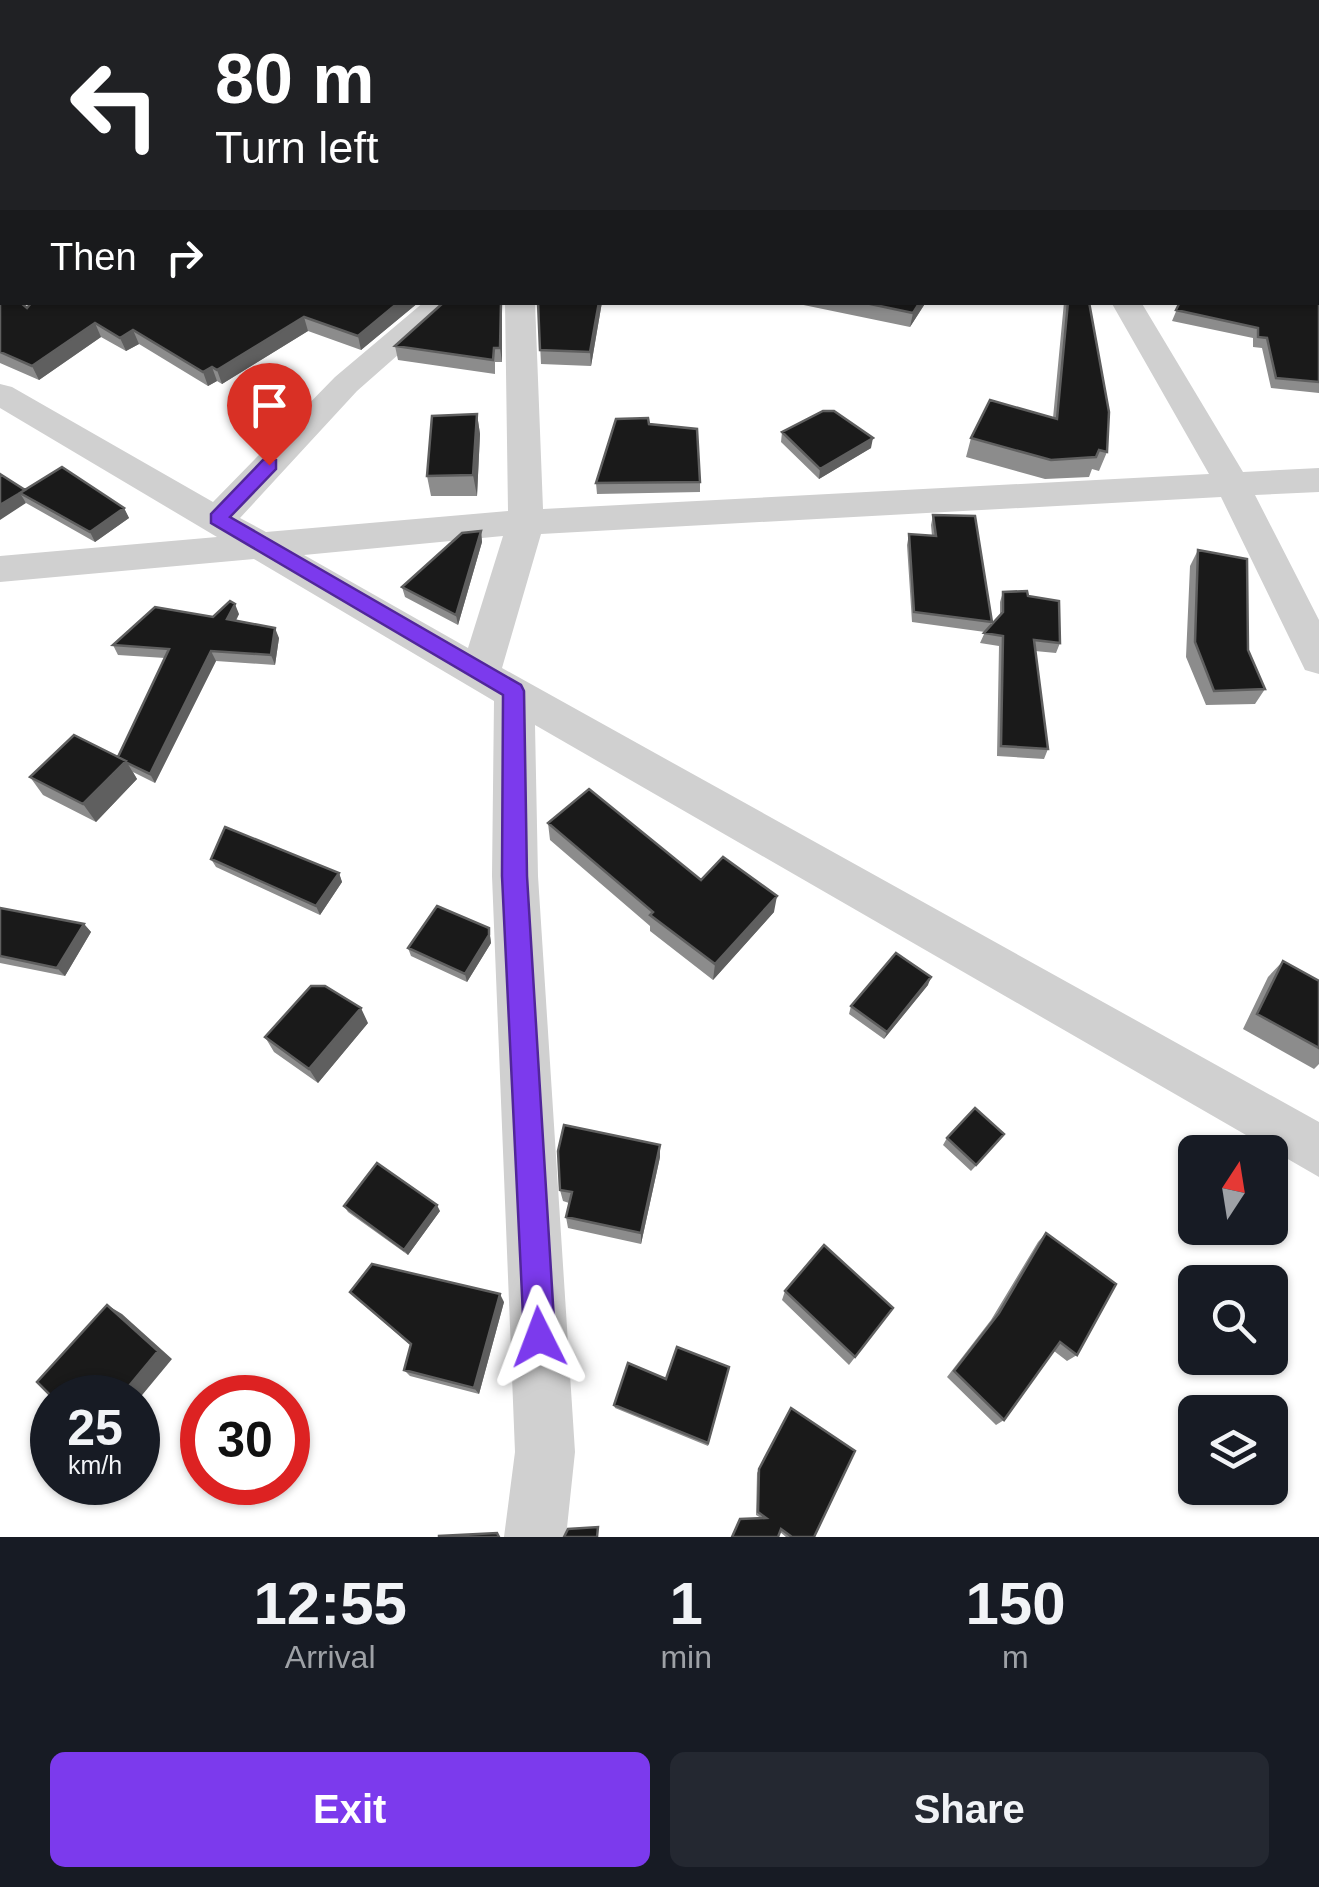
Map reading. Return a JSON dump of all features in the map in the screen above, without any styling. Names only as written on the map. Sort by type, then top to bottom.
[{"type":"street","points":[[218,519],[346,384],[439,305]]},
{"type":"street","points":[[520,305],[526,522],[497,682],[514,876],[545,1452],[535,1537]]},
{"type":"street","points":[[1128,305],[1232,484],[1319,658]]},
{"type":"street","points":[[0,394],[1319,1151]]},
{"type":"street","points":[[0,570],[526,522],[1319,480]]},
{"type":"building","points":[[0,305],[395,305],[358,336],[304,317],[217,370],[212,367],[203,372],[133,330],[120,338],[95,323],[32,366],[0,352]]},
{"type":"building","points":[[441,305],[501,305],[500,348],[494,348],[493,360],[395,346]]},
{"type":"building","points":[[538,305],[598,305],[590,352],[540,350]]},
{"type":"building","points":[[875,305],[918,305],[913,313]]},
{"type":"building","points":[[1068,305],[1090,305],[1109,412],[1107,452],[1099,450],[1096,457],[1051,460],[971,438],[990,400],[1057,419]]},
{"type":"building","points":[[1178,305],[1319,305],[1319,382],[1276,378],[1267,338],[1258,337],[1258,328],[1176,310]]},
{"type":"building","points":[[823,411],[834,411],[873,438],[820,469],[782,432]]},
{"type":"building","points":[[477,414],[473,475],[427,476],[432,416]]},
{"type":"building","points":[[648,418],[649,424],[697,429],[700,482],[596,483],[616,419]]},
{"type":"building","points":[[62,467],[124,508],[90,532],[20,493]]},
{"type":"building","points":[[0,474],[25,490],[0,505]]},
{"type":"building","points":[[933,515],[975,516],[992,622],[914,612],[909,534],[936,536]]},
{"type":"building","points":[[481,531],[456,615],[402,587],[462,533]]},
{"type":"building","points":[[1198,550],[1247,559],[1248,650],[1265,689],[1214,691],[1195,642]]},
{"type":"building","points":[[1027,591],[1028,596],[1059,601],[1060,643],[1034,640],[1048,749],[1001,746],[1003,636],[984,633],[1003,612],[1003,592]]},
{"type":"building","points":[[230,601],[235,604],[227,619],[275,628],[271,655],[211,651],[150,774],[125,762],[118,757],[169,649],[113,645],[155,607],[213,617]]},
{"type":"building","points":[[74,735],[126,761],[83,804],[30,777]]},
{"type":"building","points":[[589,789],[701,880],[723,857],[777,896],[715,964],[650,915],[653,912],[548,823]]},
{"type":"building","points":[[225,827],[339,873],[316,906],[211,859]]},
{"type":"building","points":[[437,906],[489,928],[489,935],[465,974],[408,948]]},
{"type":"building","points":[[0,908],[84,924],[57,968],[0,956]]},
{"type":"building","points":[[896,953],[931,977],[887,1032],[851,1006]]},
{"type":"building","points":[[1283,961],[1319,981],[1319,1048],[1257,1014]]},
{"type":"building","points":[[311,986],[325,986],[361,1008],[309,1069],[265,1037]]},
{"type":"building","points":[[975,1108],[1004,1134],[976,1165],[947,1138]]},
{"type":"building","points":[[564,1125],[660,1145],[641,1233],[566,1217],[572,1192],[560,1190],[558,1151]]},
{"type":"building","points":[[377,1163],[437,1205],[404,1250],[344,1206]]},
{"type":"building","points":[[1046,1233],[1116,1284],[1077,1355],[1060,1342],[1004,1420],[954,1371],[999,1313]]},
{"type":"building","points":[[824,1245],[893,1308],[855,1357],[785,1291]]},
{"type":"building","points":[[372,1264],[500,1294],[474,1388],[404,1370],[411,1344],[350,1292]]},
{"type":"building","points":[[107,1305],[158,1351],[138,1375],[43,1375]]},
{"type":"building","points":[[677,1347],[729,1367],[708,1443],[614,1405],[628,1363],[666,1379]]},
{"type":"building","points":[[791,1408],[855,1451],[814,1537],[792,1537],[781,1529],[778,1537],[732,1537],[740,1519],[766,1518],[758,1512],[759,1469]]},
{"type":"building","points":[[598,1527],[597,1537],[564,1537],[568,1529]]},
{"type":"building","points":[[497,1533],[499,1537],[439,1537],[439,1536]]},
{"type":"route","points":[[269,465],[218,519],[514,691],[514,876],[539,1337]]}]
